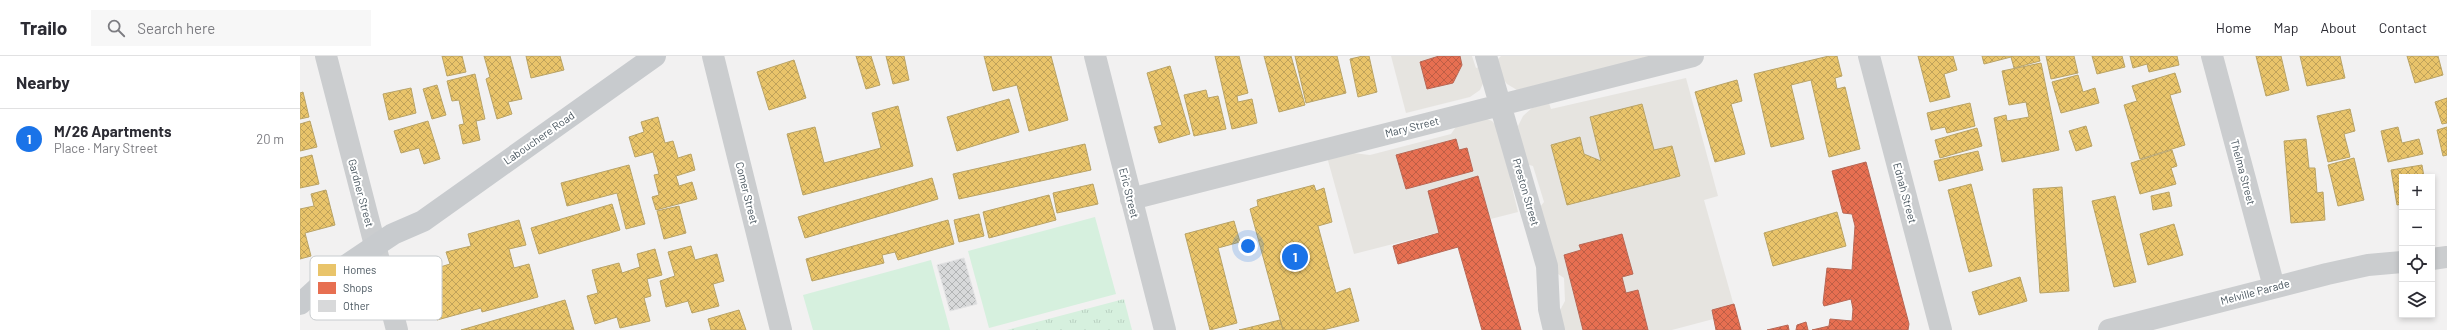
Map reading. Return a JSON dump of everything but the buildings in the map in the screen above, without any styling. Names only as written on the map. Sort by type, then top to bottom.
[{"type":"main road","name":"Labouchere Road","points":[[371,256],[377,253],[393,234],[424,221],[655,56]]},
{"type":"street","name":"Gardner Street","points":[[326,56],[378,256]]},
{"type":"street","name":"Comer Street","points":[[713,56],[781,330]]},
{"type":"street","name":"Eric Street","points":[[1095,56],[1165,330]]},
{"type":"street","name":"Preston Street","points":[[1486,56],[1547,266],[1549,309],[1554,330]]},
{"type":"street","name":"Mary Street","points":[[1131,199],[1693,56]]},
{"type":"street","name":"Ednah Street","points":[[1869,56],[1941,330]]},
{"type":"street","name":"Thelma Street","points":[[2212,56],[2274,287]]},
{"type":"street","points":[[2435,259],[2447,257]]},
{"type":"street","name":"Melville Parade","points":[[2109,330],[2274,287],[2368,265],[2399,262]]},
{"type":"street","name":"Gardner Street","points":[[394,320],[397,330]]},
{"type":"shaded area","points":[[1391,56],[1472,56],[1476,68],[1482,66],[1485,79],[1480,90],[1470,97],[1406,113]]},
{"type":"shaded area","points":[[1501,56],[1653,56],[1517,90],[1507,84],[1500,75],[1497,60]]},
{"type":"shaded area","points":[[1686,78],[1718,196],[1704,200],[1736,313],[1672,330],[1562,330],[1558,314],[1565,301],[1564,278],[1558,274],[1540,207],[1544,202],[1533,166],[1526,164],[1518,126],[1523,116],[1532,108],[1549,103],[1551,109]]},
{"type":"shaded area","points":[[1481,117],[1492,121],[1500,130],[1512,173],[1510,179],[1518,212],[1354,254],[1327,157],[1344,152],[1370,155],[1451,134],[1460,121]]},
{"type":"green space","points":[[1095,217],[1116,294],[989,328],[968,251]]},
{"type":"green space","points":[[931,260],[950,330],[813,330],[803,295]]},
{"type":"green space","points":[[1124,299],[1132,330],[1007,330]]},
{"type":"place","name":"M/26 Apartments","points":[[1295,257]]}]
